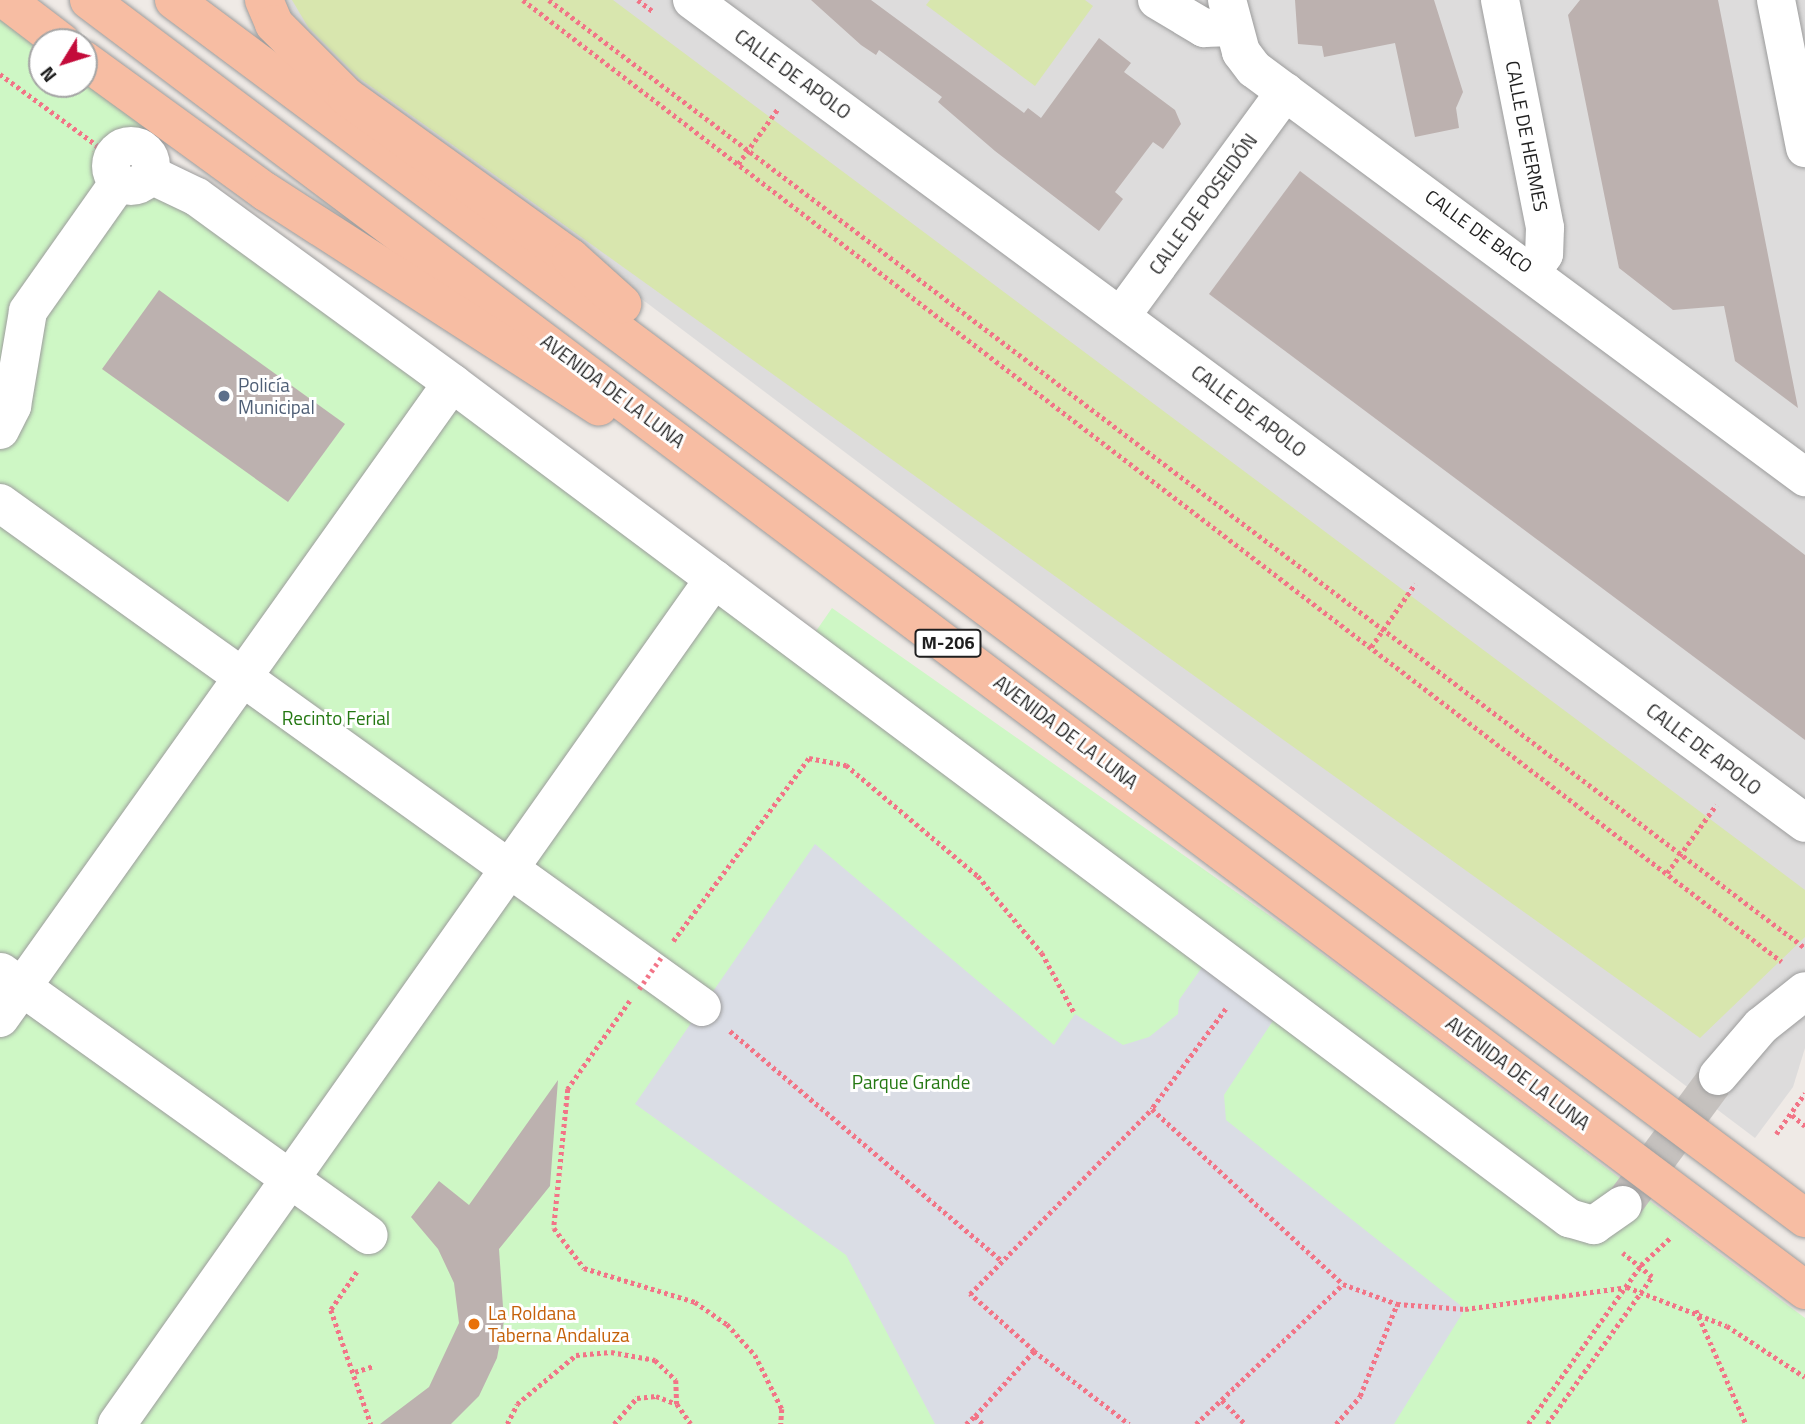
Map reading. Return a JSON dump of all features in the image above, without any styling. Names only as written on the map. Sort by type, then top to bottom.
[{"type":"main road","points":[[6,0],[43,28]]},
{"type":"main road","name":"AVENIDA DE LA LUNA","points":[[89,0],[770,508],[1805,1290]]},
{"type":"main road","name":"M-206","points":[[174,0],[803,467],[1805,1218]]},
{"type":"main road","points":[[264,0],[274,24],[347,97],[571,258],[803,467]]},
{"type":"main road","points":[[98,89],[130,155],[504,351],[770,508]]},
{"type":"street","name":"CALLE DE APOLO","points":[[692,0],[1805,823]]},
{"type":"street","name":"CALLE DE BACO","points":[[1157,0],[1204,28],[1230,14],[1254,69],[1533,270],[1805,477]]},
{"type":"street","name":"CALLE DE HERMES","points":[[1500,0],[1545,228],[1544,254],[1533,270]]},
{"type":"street","points":[[1776,0],[1805,148]]},
{"type":"street","name":"CALLE DE POSEIDÓN","points":[[1121,316],[1285,92]]},
{"type":"street","points":[[0,429],[12,406],[28,311],[130,155],[197,197],[452,383],[1569,1218],[1594,1225],[1623,1205]]},
{"type":"street","points":[[0,1018],[11,980],[243,677],[452,383]]},
{"type":"street","points":[[0,503],[702,1007]]},
{"type":"street","points":[[117,1424],[714,579]]},
{"type":"street","points":[[1718,1076],[1761,1026],[1795,978]]},
{"type":"street","points":[[11,980],[369,1236]]},
{"type":"path","points":[[523,0],[1667,873],[1795,978]]},
{"type":"path","points":[[549,0],[1805,948]]},
{"type":"path","points":[[0,74],[98,146],[130,155]]},
{"type":"path","points":[[738,164],[779,106]]},
{"type":"path","points":[[1371,647],[1418,580]]},
{"type":"path","points":[[781,1424],[782,1409],[755,1355],[727,1324],[695,1302],[584,1268],[554,1228],[568,1088],[809,758],[846,765],[978,876],[1042,953],[1075,1014]]},
{"type":"path","points":[[1667,873],[1719,801]]},
{"type":"path","points":[[1129,1424],[1034,1351],[970,1294],[1152,1109],[1248,977]]},
{"type":"path","points":[[702,1007],[1002,1261]]},
{"type":"path","points":[[1776,1134],[1805,1093]]},
{"type":"path","points":[[1152,1109],[1343,1284],[1397,1304],[1465,1309],[1628,1287],[1696,1310],[1805,1377]]},
{"type":"path","points":[[1792,1115],[1805,1126]]},
{"type":"path","points":[[1528,1424],[1642,1265],[1677,1232]]},
{"type":"path","points":[[369,1236],[378,1241],[331,1310],[355,1372],[371,1424]]},
{"type":"path","points":[[1547,1424],[1644,1292],[1652,1278],[1642,1265]]},
{"type":"path","points":[[1196,1424],[1343,1284]]},
{"type":"path","points":[[1336,1424],[1360,1396],[1397,1304]]},
{"type":"path","points":[[1696,1310],[1746,1424]]},
{"type":"path","points":[[966,1424],[1034,1351]]},
{"type":"path","points":[[507,1424],[517,1404],[576,1355],[611,1352],[655,1360],[676,1380],[677,1404],[691,1424]]},
{"type":"path","points":[[355,1372],[373,1366]]},
{"type":"path","points":[[614,1424],[637,1398],[677,1404]]},
{"type":"path","points":[[1222,1400],[1245,1424]]},
{"type":"path","points":[[975,1416],[982,1424]]},
{"type":"shaded area","points":[[245,0],[1805,0],[1805,1048],[1793,1087],[1755,1138]]},
{"type":"shaded area","points":[[815,844],[1054,1045],[1075,1014],[1123,1045],[1149,1037],[1178,1014],[1179,1000],[1207,960],[1280,1010],[1224,1095],[1226,1120],[1465,1309],[1394,1424],[935,1424],[846,1255],[635,1104]]},
{"type":"green space","points":[[0,0],[28,28],[28,98],[98,98],[98,71],[155,115],[138,147],[150,163],[805,647],[832,608],[1300,937],[1805,1318],[1805,1424],[0,1424]]},
{"type":"green space","points":[[292,0],[613,0],[1805,890],[1805,937],[1700,1038],[359,78],[308,27]]},
{"type":"green space","points":[[930,0],[1085,0],[1093,6],[1035,86],[926,5]]},
{"type":"building","points":[[811,0],[871,0],[1024,113],[1028,108],[1041,118],[1099,38],[1131,63],[1124,72],[1175,110],[1181,124],[1163,149],[1153,142],[1115,192],[1123,199],[1099,231],[995,151],[938,102],[942,97],[879,50],[876,55],[861,45]]},
{"type":"building","points":[[1295,0],[1434,0],[1463,92],[1456,108],[1459,128],[1415,137],[1395,43],[1324,57],[1322,46],[1298,44]]},
{"type":"building","points":[[1580,0],[1718,0],[1798,408],[1735,361],[1724,306],[1673,310],[1619,268],[1568,15]]},
{"type":"building","points":[[1300,171],[1805,555],[1805,740],[1209,294]]},
{"type":"building","name":"Policía Municipal","points":[[159,290],[345,424],[288,502],[102,369]]},
{"type":"building","points":[[558,1080],[550,1186],[499,1249],[504,1321],[497,1358],[479,1396],[451,1424],[380,1424],[429,1387],[459,1323],[454,1283],[438,1249],[411,1217],[439,1181],[469,1205]]},
{"type":"tunnel","points":[[1623,1205],[1718,1076]]},
{"type":"place","name":"Policía Municipal","points":[[224,396]]},
{"type":"place","name":"La Roldana Taberna Andaluza","points":[[474,1324]]},
{"type":"park label","name":"Recinto Ferial","points":[[336,718]]},
{"type":"park label","name":"Parque Grande","points":[[911,1082]]}]
